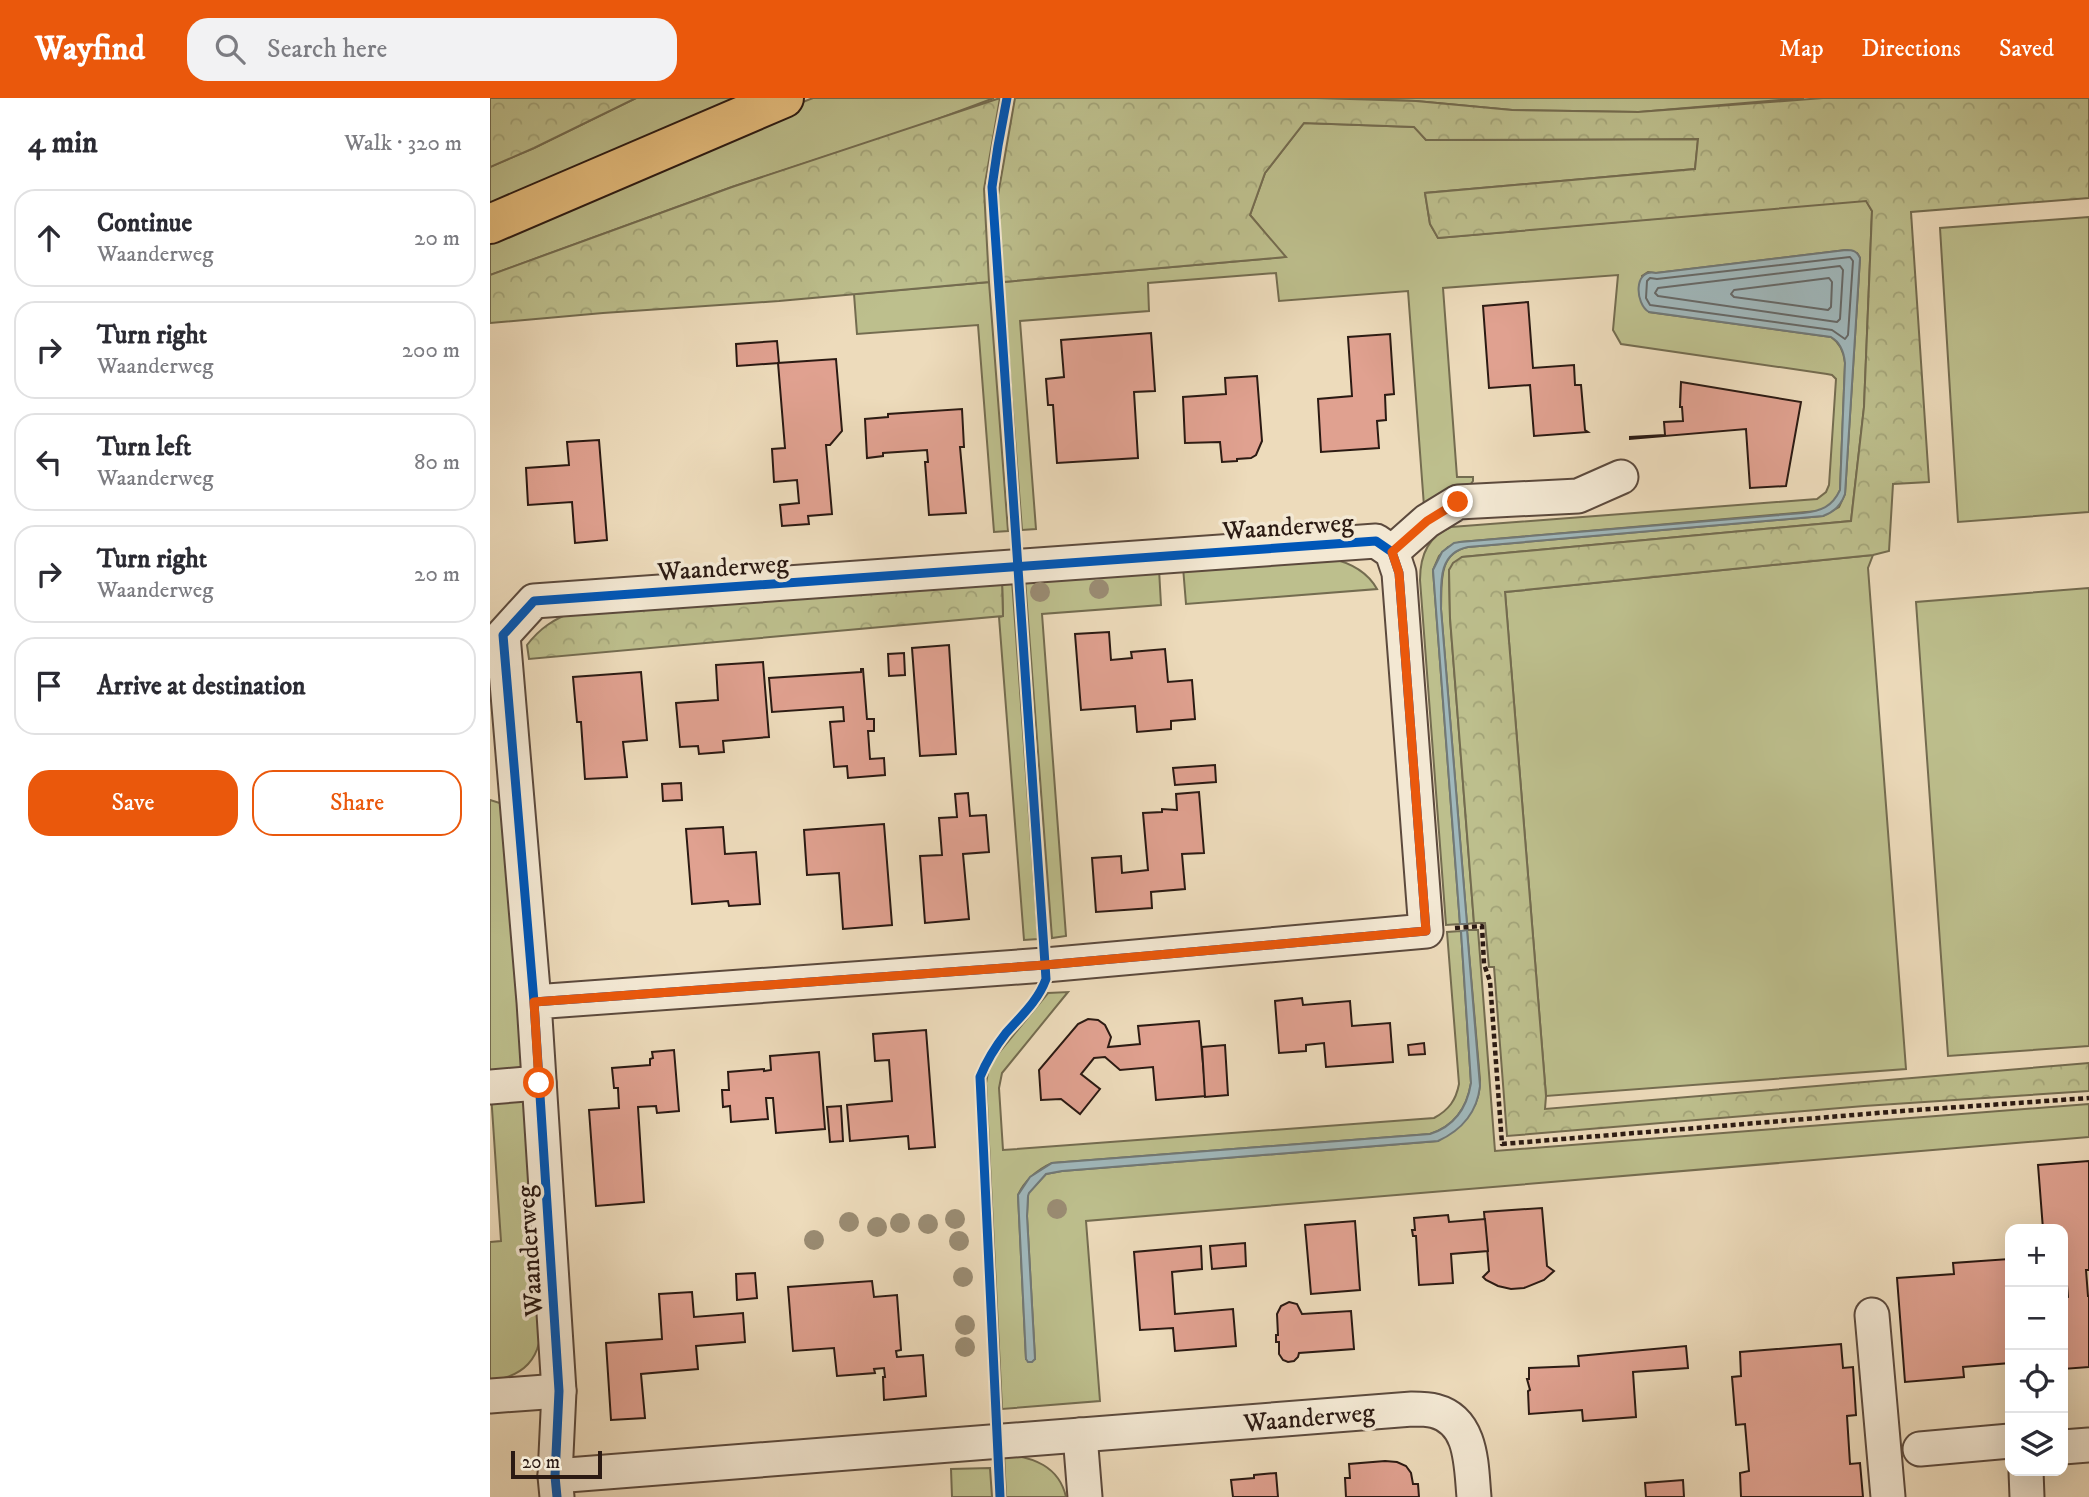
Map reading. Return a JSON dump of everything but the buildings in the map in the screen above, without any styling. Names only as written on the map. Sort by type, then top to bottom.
[{"type":"main road","points":[[490,224],[784,98]]},
{"type":"street","points":[[534,1002],[1045,965],[1426,931],[1399,573],[1392,552],[1427,521],[1458,502],[1578,496],[1621,477]]},
{"type":"street","name":"Waanderweg","points":[[1392,552],[1376,541],[534,601],[503,635],[502,786],[534,1002],[559,1391],[556,1486],[1080,1436],[1412,1409],[1436,1410],[1451,1419],[1465,1434],[1474,1497]]},
{"type":"street","points":[[490,1087],[539,1083]]},
{"type":"street","points":[[1872,1315],[1888,1497]]},
{"type":"street","points":[[490,1396],[559,1391]]},
{"type":"street","points":[[1080,1436],[1085,1497]]},
{"type":"street","points":[[1920,1449],[2005,1441]]},
{"type":"street","points":[[2068,1447],[2089,1445]]},
{"type":"street","points":[[2026,1476],[2027,1497]]},
{"type":"path","points":[[1446,928],[1482,926],[1484,964],[1490,981],[1502,1144],[2089,1098]]},
{"type":"green space","points":[[490,98],[636,98],[490,167]]},
{"type":"green space","points":[[636,98],[754,98],[490,213],[490,167]]},
{"type":"green space","points":[[813,98],[994,98],[922,125],[732,187],[490,275],[490,235],[736,128]]},
{"type":"green space","points":[[1000,98],[984,189],[989,282],[490,323],[490,275],[732,187]]},
{"type":"green space","points":[[1015,98],[1316,98],[1416,101],[1512,110],[1638,112],[1823,98],[2089,98],[2089,198],[1911,212],[1929,482],[1893,484],[1889,551],[1873,555],[1505,592],[1545,1109],[2089,1063],[2089,1091],[1864,1106],[1507,1136],[1494,967],[1489,967],[1485,923],[1474,923],[1450,618],[1449,570],[1453,563],[1462,557],[1851,521],[1864,407],[1872,211],[1866,201],[1438,238],[1430,224],[1425,193],[1695,169],[1698,139],[1426,140],[1414,127],[1304,123],[1265,173],[1250,215],[1286,257],[1003,282],[997,216],[998,195]]},
{"type":"green space","points":[[1316,98],[1804,98],[1639,112],[1512,110],[1416,101]]},
{"type":"green space","points":[[1304,123],[1415,127],[1426,140],[1698,139],[1695,169],[1425,193],[1430,224],[1438,238],[1866,200],[1872,211],[1864,407],[1851,521],[1462,557],[1449,570],[1450,618],[1474,923],[1467,924],[1441,609],[1442,580],[1446,563],[1458,550],[1468,547],[1823,516],[1839,507],[1845,494],[1860,258],[1857,253],[1846,250],[1648,272],[1642,276],[1649,312],[1831,337],[1837,342],[1845,363],[1840,490],[1829,506],[1818,511],[1460,542],[1448,547],[1439,556],[1433,570],[1460,924],[1446,925],[1420,580],[1424,555],[1431,541],[1451,527],[1817,499],[1826,492],[1829,485],[1836,379],[1827,374],[1621,344],[1613,330],[1618,275],[1443,288],[1457,477],[1473,477],[1473,481],[1467,489],[1424,506],[1408,291],[1279,301],[1276,273],[1148,283],[1149,311],[1020,321],[1036,529],[1022,530],[1003,282],[1285,257],[1250,215],[1265,173]]},
{"type":"green space","points":[[2089,217],[2089,512],[1958,522],[1940,228]]},
{"type":"green space","points":[[989,282],[1008,531],[994,532],[978,325],[857,334],[854,294]]},
{"type":"green space","points":[[1873,555],[1868,568],[1906,1069],[1546,1096],[1505,592]]},
{"type":"green space","points":[[1329,558],[1356,568],[1368,577],[1377,589],[1186,604],[1183,567]]},
{"type":"green space","points":[[1159,569],[1161,605],[1042,614],[1066,936],[1052,938],[1025,579]]},
{"type":"green space","points":[[1012,580],[1038,939],[1024,940],[999,617],[1003,616],[1002,581]]},
{"type":"green space","points":[[1002,581],[1003,616],[529,659],[527,645],[532,639],[548,625],[573,612]]},
{"type":"green space","points":[[2089,588],[2089,1046],[1948,1056],[1916,602]]},
{"type":"green space","points":[[490,800],[503,804],[542,1316],[540,1340],[532,1359],[514,1374],[490,1381],[490,1242],[501,1241],[490,1079]]},
{"type":"green space","points":[[1467,930],[1478,930],[1495,1151],[2089,1104],[2089,1137],[1086,1221],[1100,1401],[1002,1409],[986,1083],[989,1067],[997,1055],[1048,993],[1068,992],[1002,1073],[999,1088],[1003,1150],[1434,1118],[1451,1104],[1459,1084],[1447,932],[1461,931],[1471,1083],[1458,1115],[1439,1131],[1430,1134],[1052,1163],[1041,1169],[1028,1180],[1018,1195],[1026,1359],[1035,1359],[1028,1193],[1046,1174],[1438,1141],[1468,1116],[1477,1101],[1480,1080]]},
{"type":"green space","points":[[1004,1454],[1043,1465],[1063,1486],[1066,1497],[1006,1497]]},
{"type":"green space","points":[[990,1468],[992,1497],[952,1497],[951,1469]]},
{"type":"water","points":[[1854,251],[1860,258],[1845,494],[1834,510],[1823,516],[1468,547],[1458,550],[1446,563],[1441,580],[1441,609],[1467,924],[1460,924],[1433,570],[1442,552],[1460,542],[1803,513],[1830,504],[1840,490],[1845,363],[1843,351],[1837,342],[1831,337],[1649,312],[1641,302],[1639,288],[1643,276],[1649,273]]},
{"type":"water","points":[[1467,930],[1480,1086],[1476,1104],[1461,1126],[1438,1141],[1046,1174],[1028,1196],[1035,1359],[1028,1362],[1018,1195],[1030,1177],[1052,1163],[1430,1134],[1439,1131],[1453,1121],[1463,1108],[1471,1083],[1461,931]]},
{"type":"cycle path","points":[[1000,1497],[980,1077],[998,1043],[1034,1001],[1046,979],[992,187],[1007,98]]},
{"type":"cycle path","points":[[534,1002],[1045,965],[1426,931],[1399,573],[1392,552],[1376,541],[534,601],[503,635],[534,1002],[559,1391],[555,1476],[557,1497]]},
{"type":"route","points":[[539,1083],[534,1002],[1045,965],[1426,931],[1399,573],[1392,552],[1427,521],[1458,502]]}]
